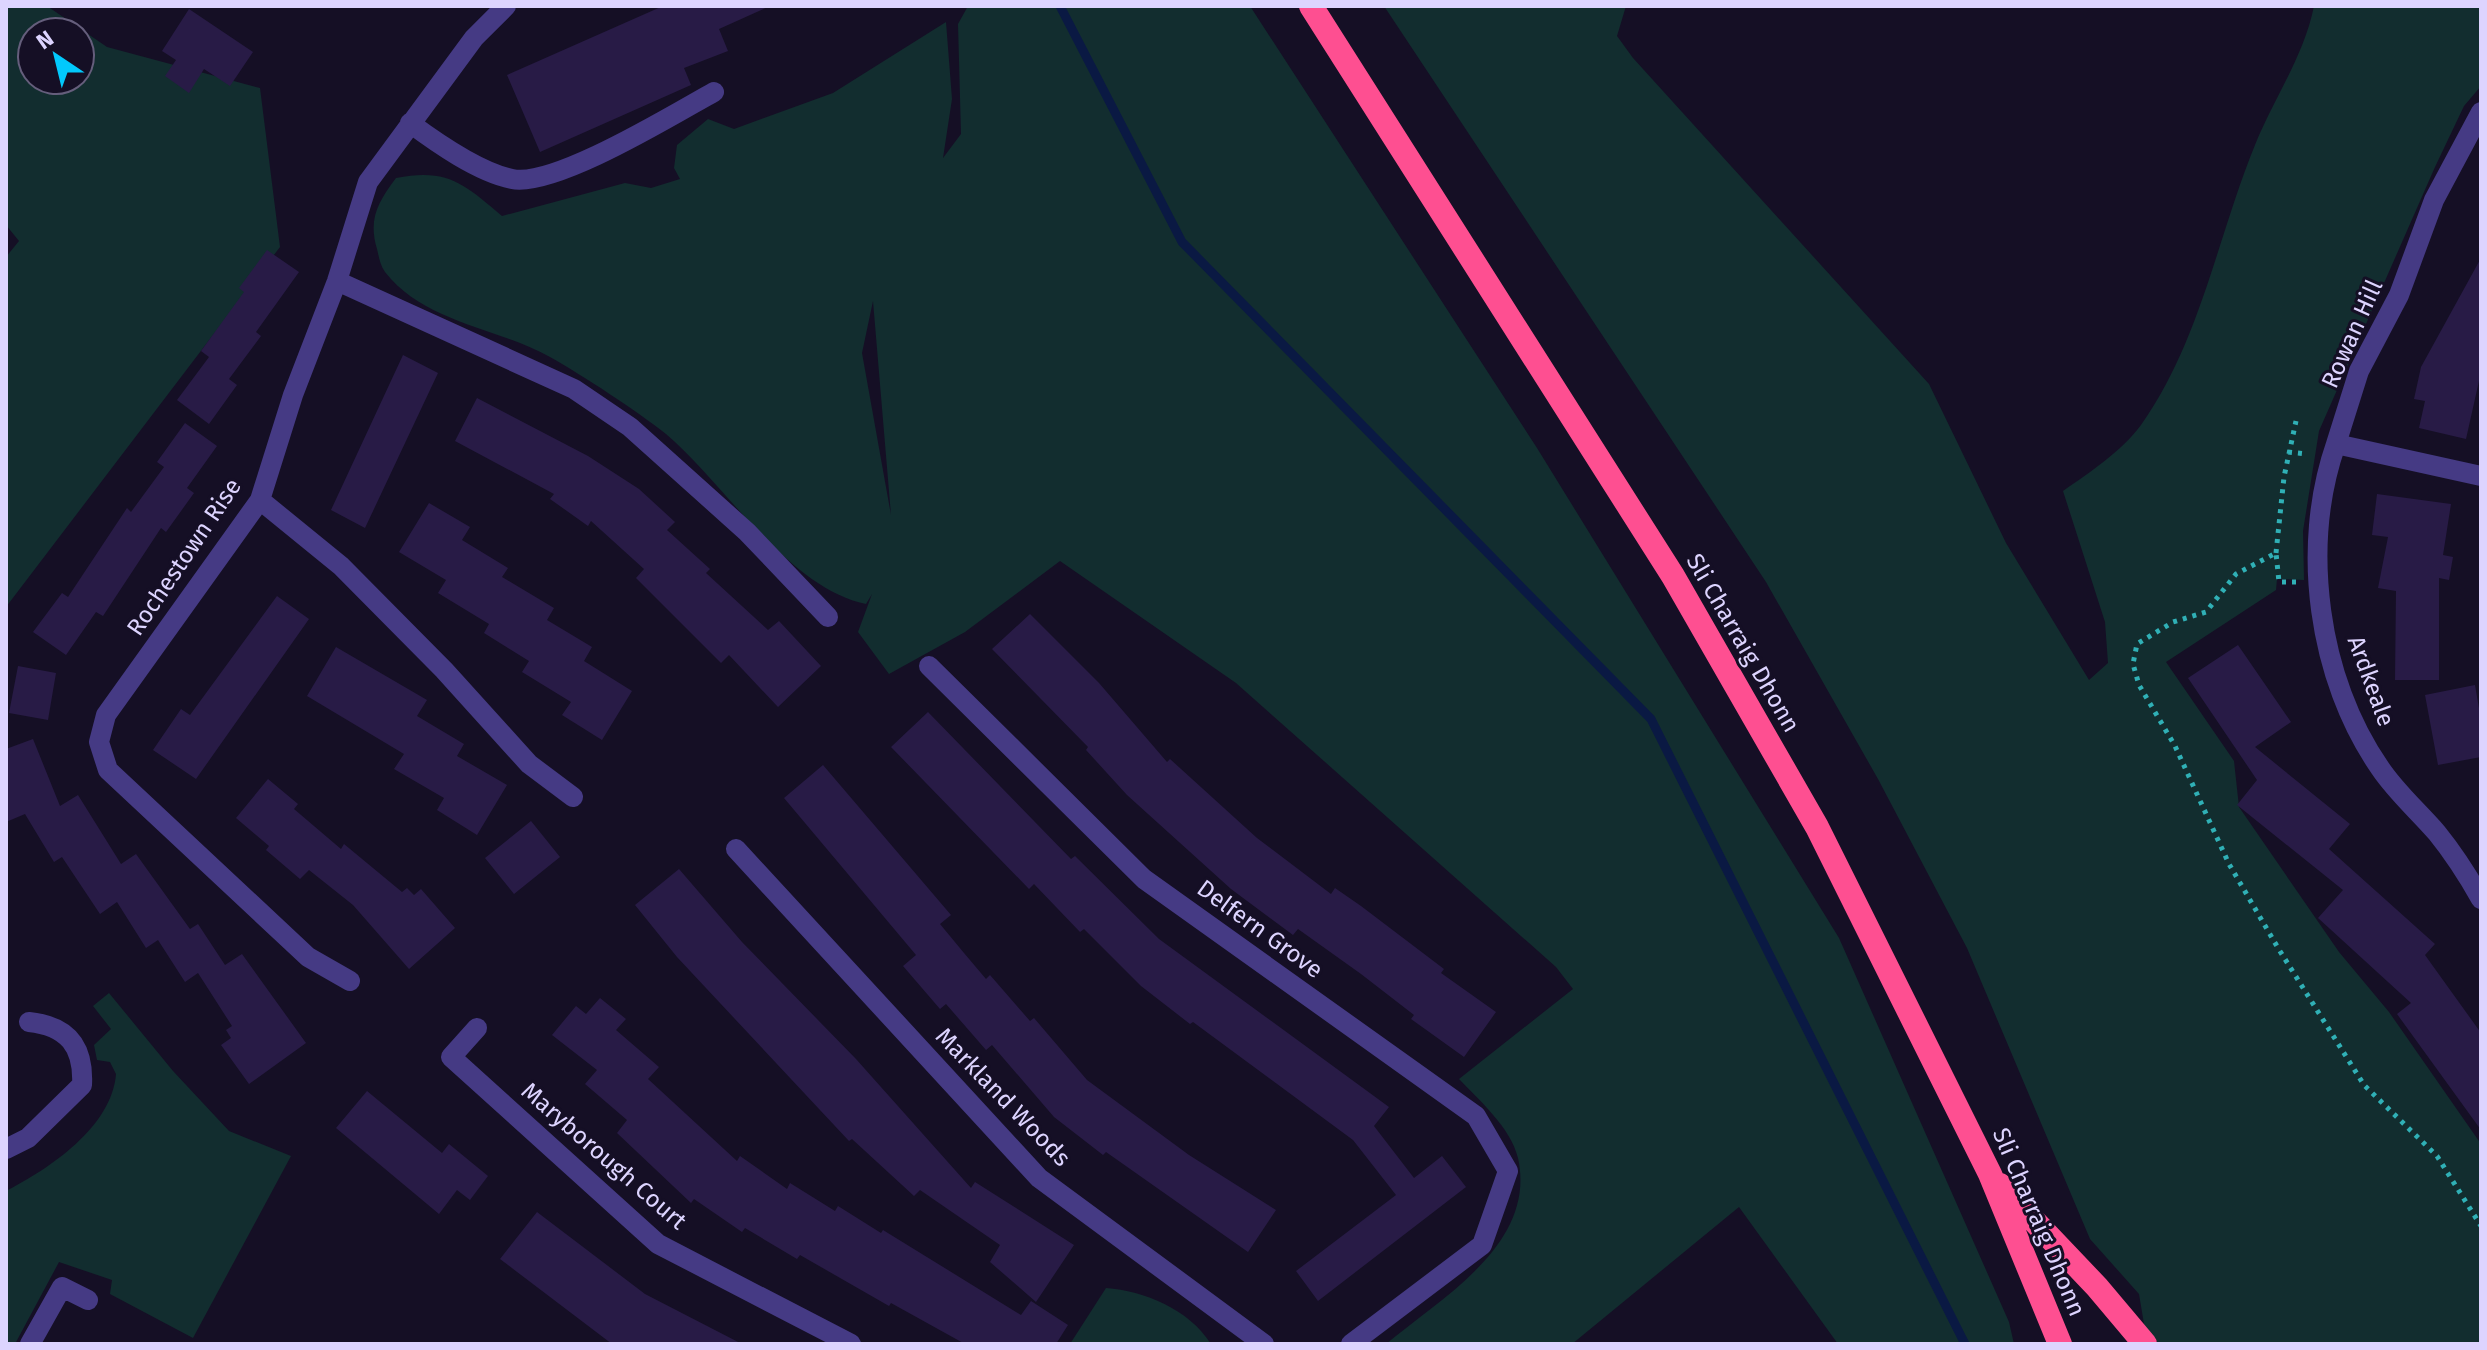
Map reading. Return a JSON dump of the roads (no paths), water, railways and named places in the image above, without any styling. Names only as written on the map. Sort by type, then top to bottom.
[{"type":"highway","name":"Sli Charraig Dhonn","points":[[1311,6],[1673,576],[1817,827],[1990,1174],[2060,1344]]},
{"type":"highway","points":[[1990,1174],[2097,1287],[2145,1344]]},
{"type":"street","name":"Rochestown Rise","points":[[350,981],[308,957],[108,770],[99,742],[106,715],[260,500],[293,395],[337,281],[368,182],[474,38],[506,6]]},
{"type":"street","points":[[410,123],[446,149],[512,179],[538,178],[639,134],[714,92]]},
{"type":"street","name":"Rowan Hill","points":[[2336,444],[2359,371],[2399,295],[2434,200],[2481,112]]},
{"type":"street","points":[[337,281],[574,389],[630,427],[747,532],[828,617]]},
{"type":"street","points":[[2336,444],[2481,476]]},
{"type":"street","name":"Ardkeale","points":[[2336,444],[2324,491],[2317,550],[2332,664],[2353,720],[2379,768],[2436,833],[2463,868],[2481,899]]},
{"type":"street","points":[[260,500],[341,566],[444,670],[529,764],[573,797]]},
{"type":"street","name":"Delfern Grove","points":[[929,666],[1144,879],[1476,1116],[1508,1171],[1482,1245],[1351,1344]]},
{"type":"street","name":"Markland Woods","points":[[736,849],[1039,1178],[1264,1344]]},
{"type":"street","points":[[6,1149],[28,1138],[82,1085],[83,1063],[70,1037],[50,1024],[29,1022]]},
{"type":"street","name":"Maryborough Court","points":[[477,1028],[451,1057],[658,1244],[851,1344]]},
{"type":"street","points":[[30,1344],[62,1287],[88,1300]]},
{"type":"waterway","points":[[1060,6],[1182,242],[1651,719],[1965,1344]]}]
